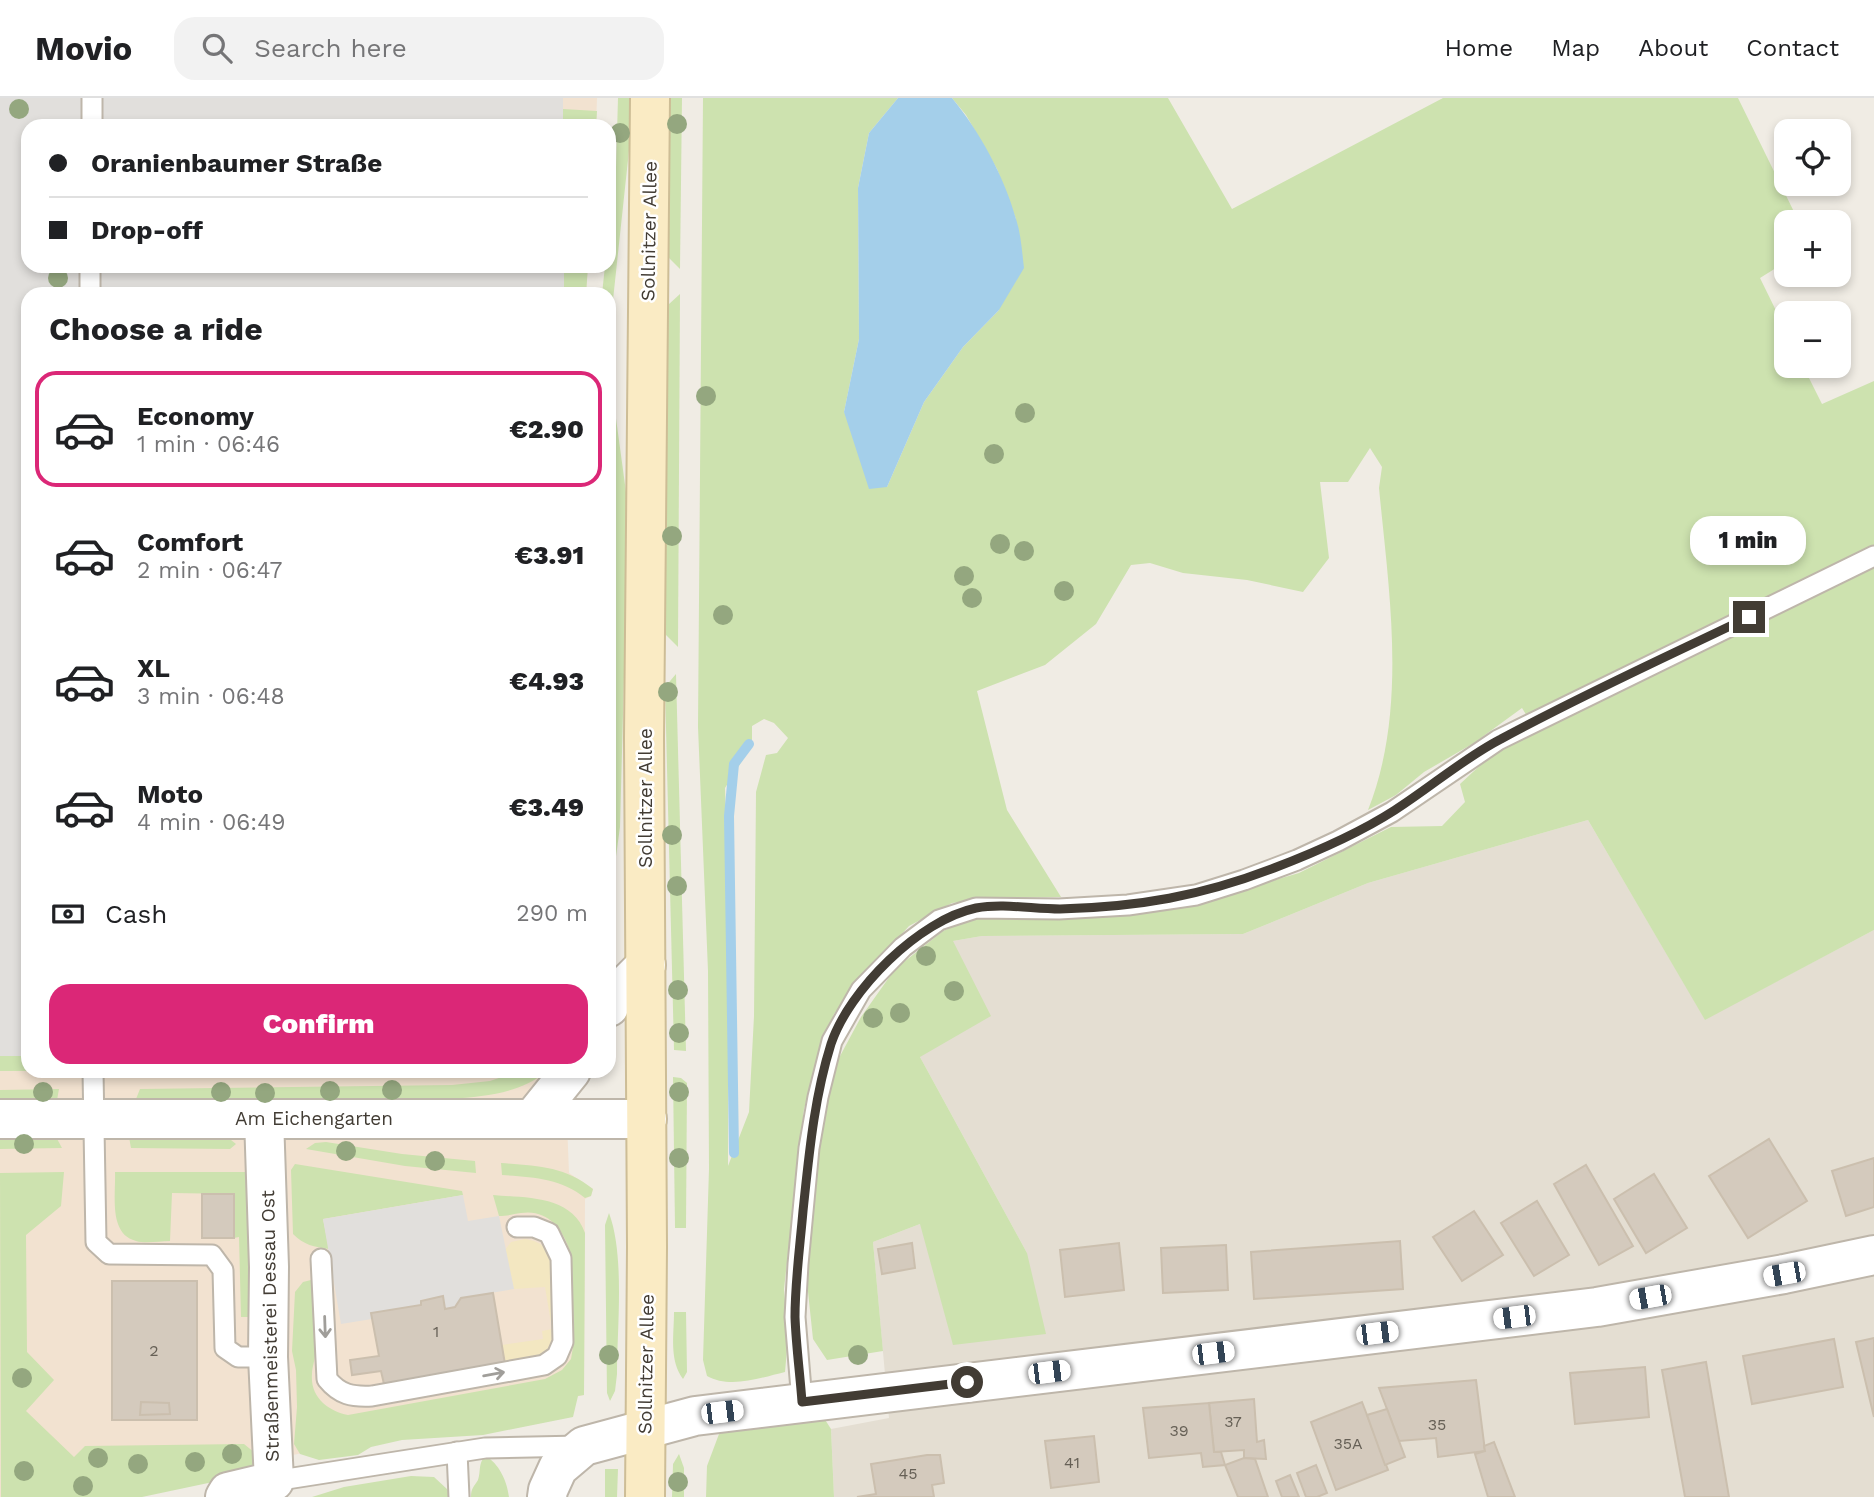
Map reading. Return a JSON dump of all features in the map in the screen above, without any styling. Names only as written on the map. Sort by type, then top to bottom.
[{"type":"main road","name":"Sollnitzer Allee","points":[[645,1497],[647,1118],[644,726],[650,98]]},
{"type":"street","points":[[616,995],[646,965]]},
{"type":"street","points":[[534,1117],[565,1078]]},
{"type":"street","name":"Straßenmeisterei Dessau Ost","points":[[219,1495],[274,1481],[268,1357],[264,1118]]},
{"type":"street","name":"Am Eichengarten","points":[[0,1119],[647,1118]]},
{"type":"street","points":[[547,1497],[558,1468],[584,1446],[695,1416],[1597,1307],[1874,1255]]},
{"type":"lane","points":[[92,98],[92,119]]},
{"type":"lane","points":[[802,1402],[795,1317],[797,1278],[809,1148],[818,1097],[832,1041],[861,990],[902,947],[939,920],[976,908],[1059,909],[1128,905],[1196,895],[1297,860],[1392,812],[1498,740],[1874,556]]},
{"type":"lane","points":[[93,1078],[96,1242],[108,1254],[212,1255],[223,1270],[225,1348],[238,1356],[268,1357]]},
{"type":"lane","points":[[321,1259],[327,1379],[334,1389],[351,1397],[372,1396],[544,1365],[557,1356],[563,1342],[561,1258],[549,1233],[534,1227],[517,1227]]},
{"type":"lane","points":[[274,1481],[485,1448],[584,1446]]},
{"type":"lane","points":[[457,1452],[459,1497]]},
{"type":"shaded area","points":[[0,98],[597,98],[596,119],[21,119],[21,273],[588,273],[586,287],[21,287],[21,1078],[565,1078],[569,1173],[593,1189],[591,1196],[585,1199],[584,1395],[73,1497],[0,1497]]},
{"type":"shaded area","points":[[0,98],[563,98],[563,119],[21,119],[21,273],[564,273],[564,287],[21,287],[21,1056],[0,1056]]},
{"type":"shaded area","points":[[1588,820],[1705,1019],[1874,930],[1874,1497],[834,1497],[831,1429],[889,1418],[873,1242],[920,1224],[1027,1253],[920,1057],[953,941],[982,936],[1243,934],[1368,883]]},
{"type":"shaded area","points":[[463,1195],[468,1221],[499,1216],[514,1289],[461,1298],[455,1307],[445,1309],[443,1296],[421,1300],[421,1305],[372,1313],[372,1319],[341,1324],[323,1219]]},
{"type":"green space","points":[[618,98],[631,98],[631,132],[616,272]]},
{"type":"green space","points":[[670,98],[682,98],[680,269],[668,257]]},
{"type":"green space","points":[[703,98],[898,98],[869,133],[858,188],[859,339],[844,412],[887,487],[924,402],[963,347],[999,310],[1016,219],[997,169],[966,115],[952,98],[1168,98],[1232,209],[1443,98],[1738,98],[1774,171],[1774,196],[1786,196],[1793,210],[1774,210],[1774,269],[1760,278],[1774,307],[1774,378],[1809,378],[1822,404],[1874,381],[1874,930],[1705,1020],[1588,820],[1368,883],[1243,934],[982,936],[953,941],[991,1016],[920,1057],[1027,1253],[1046,1334],[953,1345],[920,1224],[873,1242],[883,1351],[827,1360],[813,1339],[806,1273],[819,1146],[832,1071],[861,1017],[895,969],[943,931],[980,915],[1245,889],[1299,873],[1391,827],[1442,826],[1465,802],[1460,784],[1501,746],[1536,731],[1522,708],[1474,743],[1424,772],[1396,795],[1368,810],[1388,732],[1392,691],[1390,609],[1379,488],[1382,467],[1370,448],[1348,482],[1320,482],[1329,558],[1303,592],[1247,580],[1183,573],[1150,563],[1131,565],[1096,624],[1045,665],[977,691],[1007,810],[1061,897],[990,898],[952,903],[909,926],[855,986],[834,1014],[804,1109],[784,1289],[788,1338],[785,1372],[735,1382],[707,1376],[703,1360],[709,1169],[708,971],[698,727]],"holes":[[[764,719],[774,723],[788,738],[777,753],[766,755],[756,792],[754,1016],[749,1112],[728,1166],[728,890],[725,788],[752,745],[752,726]]]},
{"type":"green space","points":[[563,109],[597,111],[596,119],[563,119]]},
{"type":"green space","points":[[564,273],[588,273],[586,287],[564,287]]},
{"type":"green space","points":[[604,273],[616,273],[614,287],[603,287]]},
{"type":"green space","points":[[680,294],[678,647],[665,634],[668,305]]},
{"type":"green space","points":[[616,418],[626,492],[620,827],[616,856]]},
{"type":"green space","points":[[676,674],[686,1051],[674,1050],[665,687]]},
{"type":"green space","points":[[0,1056],[21,1056],[21,1071],[0,1071]]},
{"type":"green space","points":[[673,1077],[681,1078],[687,1083],[686,1228],[675,1228]]},
{"type":"green space","points":[[499,1078],[537,1078],[514,1089],[451,1099],[136,1099],[140,1089],[452,1085]]},
{"type":"green space","points":[[59,1089],[57,1100],[0,1100],[0,1090]]},
{"type":"green space","points":[[55,1135],[62,1148],[0,1149],[0,1138]]},
{"type":"green space","points":[[226,1136],[236,1144],[230,1149],[131,1148],[129,1137]]},
{"type":"green space","points":[[326,1142],[402,1154],[475,1161],[476,1173],[405,1166],[306,1149],[315,1143]]},
{"type":"green space","points":[[501,1163],[561,1171],[593,1189],[591,1196],[585,1198],[556,1182],[502,1175]]},
{"type":"green space","points":[[295,1164],[462,1191],[463,1195],[323,1219],[329,1249],[305,1243],[293,1234],[291,1170]]},
{"type":"green space","points":[[64,1172],[61,1206],[26,1235],[27,1352],[54,1380],[26,1411],[74,1457],[85,1446],[244,1444],[255,1453],[254,1463],[246,1475],[142,1497],[1,1497],[0,1173]]},
{"type":"green space","points":[[115,1172],[250,1172],[250,1317],[241,1317],[239,1237],[234,1238],[234,1194],[172,1193],[170,1241],[140,1242],[127,1237],[117,1222]]},
{"type":"green space","points":[[493,1195],[533,1198],[559,1205],[570,1211],[585,1233],[584,1395],[578,1396],[573,1417],[483,1435],[402,1440],[371,1447],[358,1455],[319,1460],[300,1454],[294,1444],[297,1407],[296,1370],[292,1351],[295,1292],[303,1282],[311,1280],[315,1287],[315,1353],[312,1374],[314,1390],[322,1402],[341,1413],[348,1415],[545,1379],[562,1370],[571,1359],[574,1341],[570,1325],[569,1249],[566,1241],[552,1221],[538,1214],[530,1212],[499,1216]]},
{"type":"green space","points":[[609,1213],[619,1270],[617,1374],[615,1391],[610,1401],[607,1393],[605,1225]]},
{"type":"green space","points":[[674,1312],[686,1312],[687,1372],[683,1379],[674,1356]]},
{"type":"green space","points":[[822,1415],[831,1429],[834,1497],[706,1497],[707,1466],[719,1434],[742,1427]]},
{"type":"green space","points":[[679,1454],[684,1468],[684,1497],[672,1497],[673,1464]]},
{"type":"green space","points":[[485,1456],[502,1473],[509,1497],[471,1497]]},
{"type":"green space","points":[[605,1469],[618,1469],[617,1497],[605,1497]]},
{"type":"green space","points":[[411,1476],[434,1477],[448,1490],[448,1497],[312,1497],[344,1487]]},
{"type":"sand","points":[[525,1239],[543,1246],[552,1262],[555,1343],[550,1355],[505,1364],[502,1345],[543,1339],[542,1331],[552,1329],[545,1287],[514,1289],[505,1250],[511,1242]]},
{"type":"water","points":[[898,98],[952,98],[962,111],[990,155],[1005,187],[1018,225],[1024,268],[999,310],[963,347],[924,402],[887,487],[869,489],[844,412],[859,339],[858,188],[869,133]]},
{"type":"building","points":[[1769,1139],[1807,1201],[1748,1238],[1709,1176]]},
{"type":"building","points":[[1874,1158],[1874,1207],[1846,1216],[1832,1171]]},
{"type":"building","points":[[1586,1165],[1633,1246],[1599,1265],[1554,1184]]},
{"type":"building","points":[[1654,1174],[1687,1228],[1646,1253],[1614,1199]]},
{"type":"building","points":[[202,1194],[234,1194],[234,1238],[202,1238]]},
{"type":"building","points":[[1537,1201],[1569,1255],[1534,1276],[1501,1223]]},
{"type":"building","points":[[1474,1211],[1503,1255],[1462,1281],[1433,1237]]},
{"type":"building","points":[[1400,1241],[1403,1289],[1254,1299],[1251,1252]]},
{"type":"building","points":[[912,1243],[915,1268],[882,1274],[878,1249]]},
{"type":"building","points":[[1119,1243],[1124,1290],[1065,1297],[1060,1250]]},
{"type":"building","points":[[1226,1245],[1228,1290],[1163,1293],[1161,1248]]},
{"type":"building","points":[[112,1281],[197,1281],[197,1420],[112,1420]]},
{"type":"building","points":[[493,1293],[505,1364],[384,1384],[381,1371],[352,1375],[350,1360],[379,1356],[371,1313],[421,1305],[421,1301],[443,1296],[445,1309],[455,1307],[461,1298]]},
{"type":"building","points":[[1874,1338],[1874,1417],[1856,1342]]},
{"type":"building","points":[[1834,1339],[1843,1387],[1752,1404],[1743,1356]]},
{"type":"building","points":[[1706,1362],[1729,1497],[1685,1497],[1662,1370]]},
{"type":"building","points":[[1645,1367],[1649,1417],[1575,1424],[1570,1373]]},
{"type":"building","points":[[1476,1380],[1485,1451],[1438,1457],[1436,1438],[1399,1441],[1379,1388]]},
{"type":"building","points":[[1254,1399],[1257,1442],[1264,1440],[1266,1459],[1244,1458],[1244,1450],[1214,1452],[1209,1403]]},
{"type":"building","points":[[141,1402],[169,1403],[170,1414],[140,1415]]},
{"type":"building","points":[[1362,1402],[1388,1470],[1336,1490],[1311,1422]]},
{"type":"building","points":[[1209,1403],[1214,1452],[1221,1452],[1225,1465],[1203,1467],[1201,1453],[1149,1458],[1143,1408]]},
{"type":"building","points":[[1387,1409],[1405,1457],[1385,1465],[1367,1415]]},
{"type":"building","points":[[1094,1436],[1099,1482],[1051,1488],[1045,1441]]},
{"type":"building","points":[[1494,1442],[1515,1497],[1488,1497],[1475,1454],[1485,1451],[1484,1446]]},
{"type":"building","points":[[940,1455],[944,1483],[932,1485],[934,1497],[857,1497],[876,1494],[871,1464]]},
{"type":"building","points":[[1244,1458],[1255,1459],[1268,1497],[1238,1497],[1225,1465]]},
{"type":"building","points":[[1316,1465],[1327,1493],[1306,1497],[1297,1473]]},
{"type":"building","points":[[1290,1475],[1299,1497],[1282,1497],[1276,1481]]},
{"type":"waterway","points":[[734,1153],[729,816],[734,764],[749,744]]},
{"type":"route","points":[[967,1382],[802,1402],[795,1317],[809,1148],[818,1097],[832,1041],[861,990],[902,947],[939,920],[976,908],[1059,909],[1128,905],[1196,895],[1297,860],[1392,812],[1498,740],[1749,617]]}]
